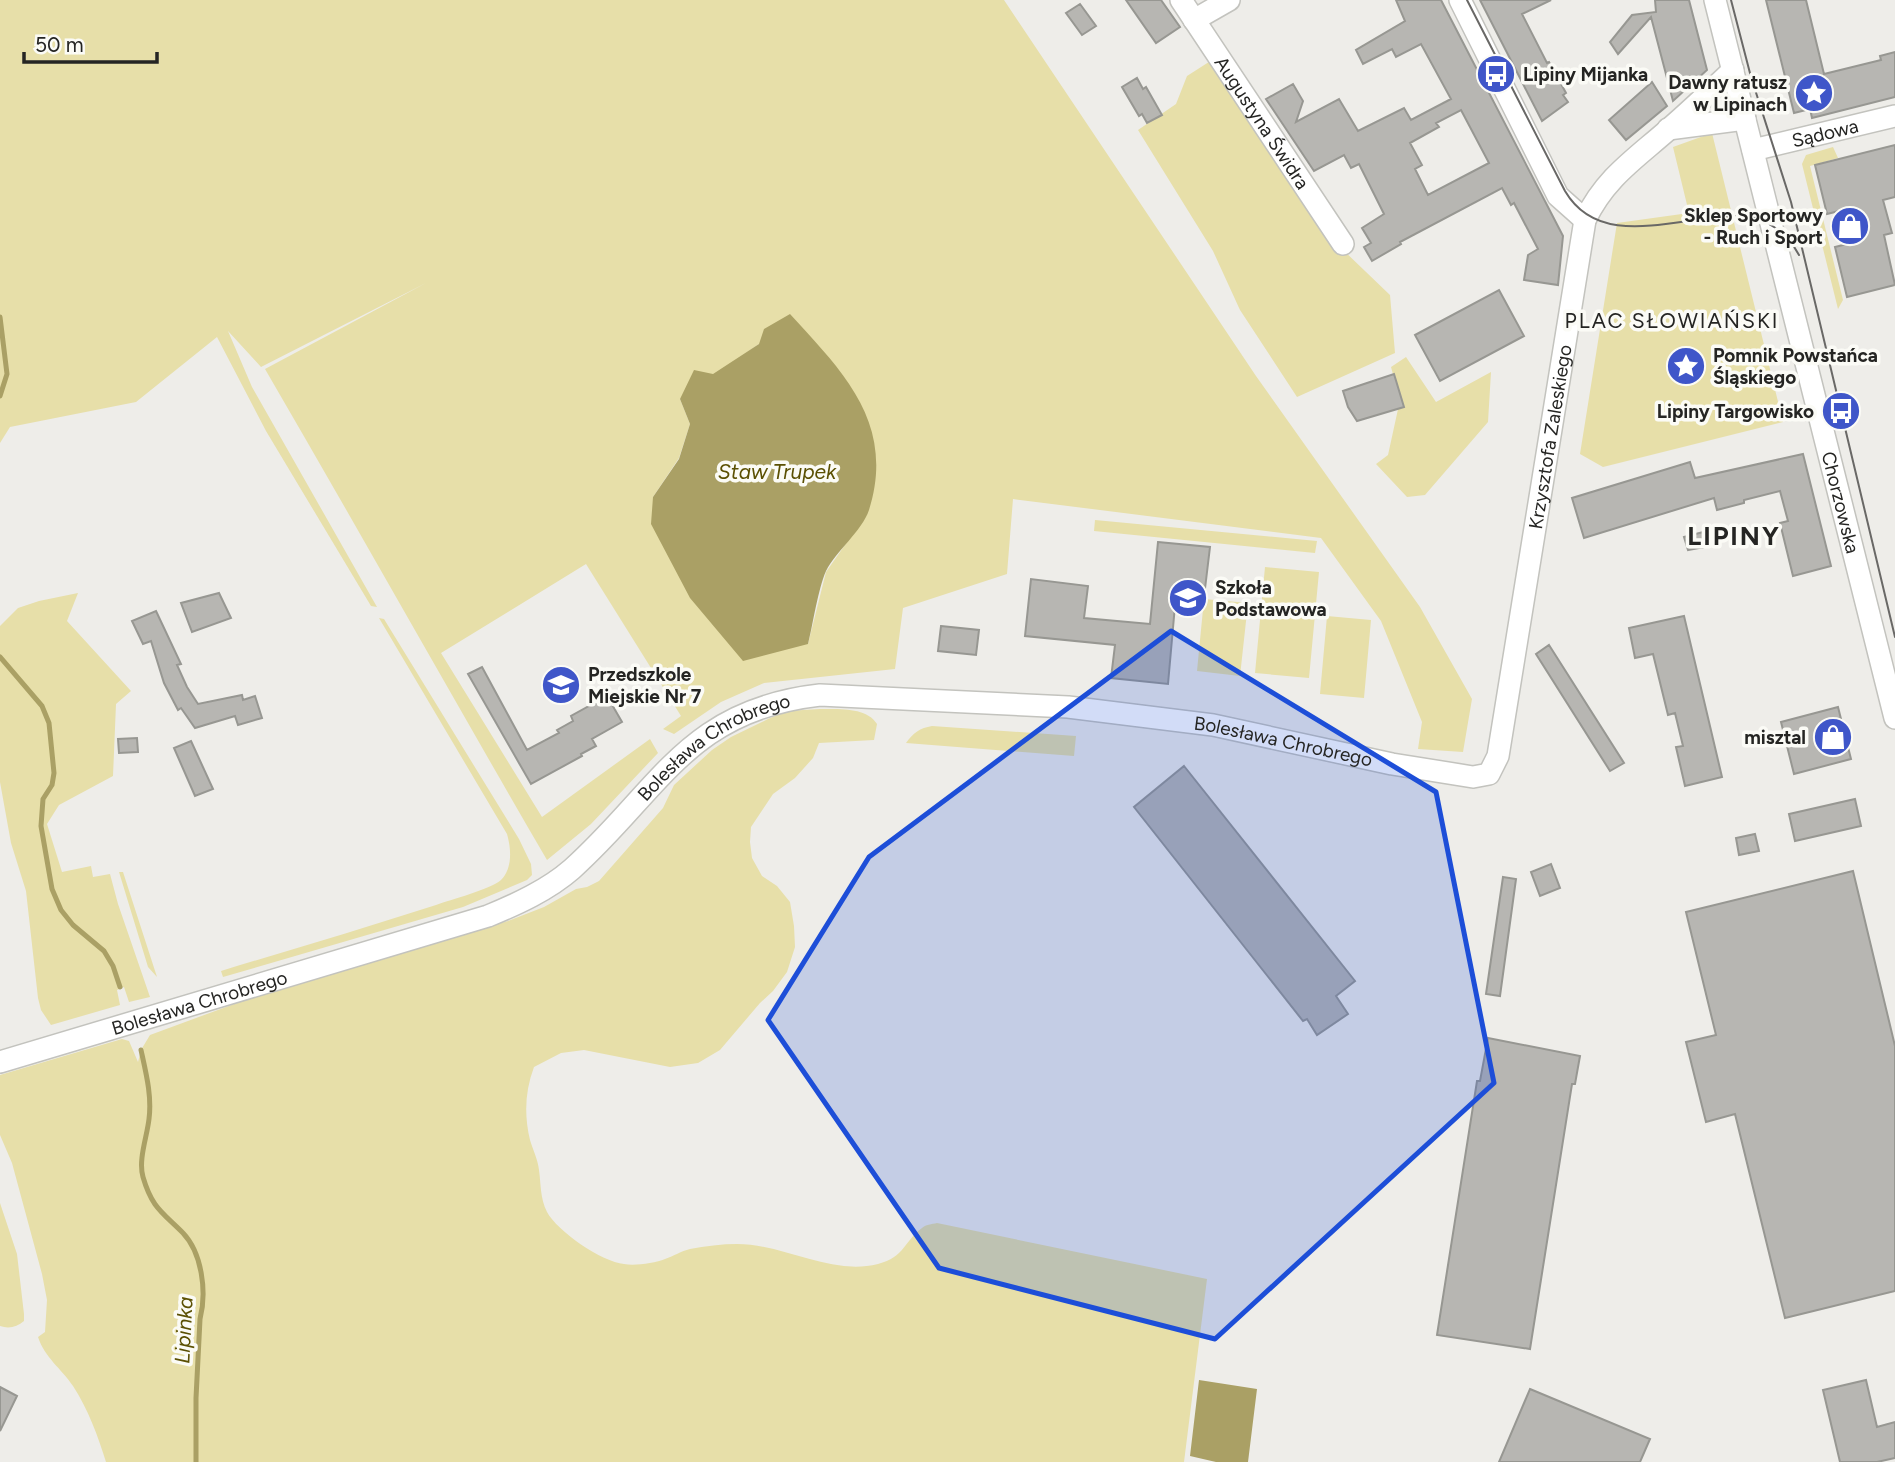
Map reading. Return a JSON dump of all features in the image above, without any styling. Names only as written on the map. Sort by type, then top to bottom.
[{"type":"street","name":"Augustyna Świdra","points":[[1181,0],[1343,244]]},
{"type":"street","points":[[1195,20],[1229,0]]},
{"type":"street","points":[[1460,0],[1558,196],[1585,220]]},
{"type":"street","name":"Chorzowska","points":[[1715,0],[1895,718]]},
{"type":"street","name":"Krzysztofa Zaleskiego","points":[[1489,774],[1498,756],[1585,220],[1604,188],[1625,165],[1668,130],[1733,70]]},
{"type":"street","name":"Sądowa","points":[[1753,150],[1895,116]]},
{"type":"street","points":[[1668,130],[1745,119]]},
{"type":"street","name":"Bolesława Chrobrego","points":[[0,1062],[488,916],[513,906],[570,870],[674,760],[697,742],[735,717],[796,698],[820,695],[1068,707],[1213,725],[1392,764],[1459,775],[1473,777],[1489,774]]},
{"type":"highlighted area","points":[[1171,631],[1436,792],[1494,1083],[1215,1339],[939,1268],[768,1020],[869,857]]},
{"type":"shaded area","points":[[0,0],[1004,0],[1256,376],[1420,607],[1472,699],[1463,752],[1418,749],[1422,722],[1381,621],[1321,538],[1013,499],[1007,574],[903,608],[895,669],[764,683],[721,702],[674,734],[663,729],[681,716],[586,564],[441,653],[542,817],[650,739],[658,753],[591,824],[547,860],[265,369],[426,283],[261,367],[228,331],[252,387],[377,607],[371,606],[266,431],[217,337],[136,402],[10,427],[0,443]],"holes":[[[759,344],[868,512],[826,572],[808,644],[653,497],[679,458],[690,424],[680,399]]]},
{"type":"shaded area","points":[[1212,60],[1340,247],[1390,295],[1395,353],[1297,397],[1240,310],[1213,251],[1138,130],[1176,104],[1187,76]]},
{"type":"shaded area","points":[[1712,133],[1783,422],[1603,467],[1580,454],[1617,223],[1689,213],[1673,147]]},
{"type":"shaded area","points":[[1833,147],[1838,158],[1810,166],[1843,300],[1838,309],[1802,164],[1806,155]]},
{"type":"shaded area","points":[[1406,357],[1436,402],[1491,372],[1488,422],[1425,495],[1407,497],[1376,464],[1388,455],[1400,400],[1391,367]]},
{"type":"shaded area","points":[[1095,520],[1317,541],[1315,553],[1094,531]]},
{"type":"shaded area","points":[[1265,567],[1319,572],[1309,678],[1255,673]]},
{"type":"shaded area","points":[[78,593],[67,621],[131,691],[116,704],[113,776],[59,805],[47,824],[62,872],[91,866],[93,877],[110,874],[150,997],[129,1002],[124,987],[117,990],[120,1005],[51,1025],[41,1010],[38,998],[26,891],[11,843],[0,782],[0,626],[18,608]]},
{"type":"shaded area","points":[[1204,599],[1248,603],[1240,676],[1197,671]]},
{"type":"shaded area","points":[[1327,616],[1371,620],[1364,698],[1320,694]]},
{"type":"shaded area","points":[[379,618],[384,619],[519,839],[531,864],[532,875],[527,880],[463,907],[223,977],[221,971],[480,891],[501,880],[508,870],[510,852],[507,834]]},
{"type":"shaded area","points":[[820,709],[859,712],[872,718],[877,724],[874,740],[819,743],[813,758],[795,778],[773,794],[751,827],[752,858],[762,876],[777,886],[790,902],[795,947],[787,972],[720,1050],[698,1063],[670,1067],[584,1050],[561,1053],[534,1067],[527,1094],[527,1121],[547,1212],[560,1228],[581,1244],[604,1258],[629,1265],[656,1262],[690,1249],[737,1244],[755,1245],[825,1263],[860,1267],[878,1264],[894,1257],[923,1227],[937,1223],[1207,1279],[1184,1462],[106,1462],[83,1404],[38,1337],[45,1332],[47,1300],[12,1163],[0,1135],[0,1075],[122,1039],[129,1041],[138,1062],[141,1050],[150,1035],[272,990],[508,921],[544,907],[576,889],[599,881],[663,808],[674,785],[712,750],[731,737],[787,711]]},
{"type":"shaded area","points":[[932,726],[1076,736],[1074,756],[906,743],[917,731]]},
{"type":"shaded area","points":[[119,872],[123,872],[157,977],[148,967]]},
{"type":"shaded area","points":[[0,1203],[17,1254],[24,1314],[24,1321],[10,1327],[0,1326]]},
{"type":"water","name":"Staw Trupek","points":[[790,314],[828,357],[860,401],[870,425],[876,451],[876,479],[866,518],[836,556],[823,578],[808,644],[743,661],[690,598],[651,524],[653,497],[679,459],[690,424],[680,399],[694,370],[713,374],[759,344],[764,329]]},
{"type":"water","points":[[1199,1380],[1257,1389],[1248,1462],[1216,1462],[1190,1456]]},
{"type":"building","points":[[1126,0],[1161,0],[1180,27],[1156,43]]},
{"type":"building","points":[[1396,0],[1441,0],[1563,236],[1558,285],[1524,280],[1528,255],[1538,249],[1514,203],[1511,205],[1502,188],[1400,242],[1401,244],[1372,261],[1364,247],[1371,243],[1362,228],[1384,214],[1359,164],[1351,168],[1344,155],[1314,171],[1266,99],[1293,84],[1303,101],[1296,122],[1339,99],[1358,131],[1404,108],[1411,120],[1451,99],[1421,44],[1396,57],[1392,49],[1363,64],[1356,50],[1405,21]],"holes":[[[1461,110],[1489,163],[1428,195],[1415,169],[1422,165],[1410,143],[1439,127],[1436,123]]]},
{"type":"building","points":[[1480,0],[1551,0],[1522,14],[1566,93],[1563,95],[1568,102],[1542,121]]},
{"type":"building","points":[[1655,0],[1689,0],[1707,70],[1673,101],[1651,17],[1618,54],[1610,42],[1632,15],[1656,12]]},
{"type":"building","points":[[1766,0],[1806,0],[1824,74],[1881,60],[1880,56],[1895,52],[1895,97],[1812,118],[1810,109],[1794,113]]},
{"type":"building","points":[[1080,4],[1096,26],[1082,35],[1066,13]]},
{"type":"building","points":[[1137,78],[1143,89],[1146,87],[1162,115],[1147,123],[1142,114],[1139,116],[1122,87]]},
{"type":"building","points":[[1652,82],[1667,106],[1626,140],[1609,120]]},
{"type":"building","points":[[1895,145],[1895,197],[1883,200],[1892,233],[1884,235],[1895,285],[1847,297],[1835,247],[1851,243],[1843,210],[1827,214],[1815,165]]},
{"type":"building","points":[[1499,290],[1524,336],[1440,381],[1415,335]]},
{"type":"building","points":[[1394,374],[1404,407],[1357,421],[1348,407],[1343,391]]},
{"type":"building","points":[[1803,454],[1831,566],[1793,576],[1780,523],[1788,521],[1780,491],[1717,510],[1714,498],[1584,538],[1572,498],[1690,462],[1695,478]]},
{"type":"building","points":[[1711,530],[1715,545],[1688,550],[1684,537]]},
{"type":"building","points":[[1158,542],[1210,547],[1204,597],[1176,594],[1168,684],[1111,678],[1115,645],[1025,636],[1031,579],[1088,586],[1084,618],[1150,624]]},
{"type":"building","points":[[219,593],[231,618],[192,632],[181,603]]},
{"type":"building","points":[[156,611],[181,664],[177,665],[198,704],[242,695],[243,700],[255,696],[262,718],[238,725],[235,716],[195,728],[181,708],[178,710],[164,683],[151,641],[143,644],[132,621]]},
{"type":"building","points":[[1684,616],[1722,777],[1685,786],[1676,747],[1683,746],[1675,713],[1668,715],[1653,654],[1635,658],[1629,628]]},
{"type":"building","points":[[941,626],[979,630],[976,655],[938,651]]},
{"type":"building","points":[[1549,645],[1624,763],[1610,771],[1536,654]]},
{"type":"building","points":[[482,667],[527,750],[559,733],[557,730],[573,721],[571,716],[607,696],[622,722],[592,739],[596,746],[581,754],[582,756],[531,784],[468,674]]},
{"type":"building","points":[[1838,707],[1851,759],[1794,774],[1781,722]]},
{"type":"building","points":[[137,738],[138,752],[119,753],[118,739]]},
{"type":"building","points":[[191,741],[213,789],[195,796],[174,748]]},
{"type":"building","points":[[1184,766],[1355,981],[1336,996],[1348,1014],[1317,1035],[1307,1019],[1303,1021],[1134,807]]},
{"type":"building","points":[[1855,799],[1861,826],[1795,841],[1789,814]]},
{"type":"building","points":[[1755,834],[1759,851],[1739,855],[1736,838]]},
{"type":"building","points":[[1551,864],[1560,888],[1540,896],[1531,872]]},
{"type":"building","points":[[1853,871],[1895,1046],[1895,1291],[1785,1318],[1735,1114],[1706,1122],[1686,1042],[1716,1035],[1686,912]]},
{"type":"building","points":[[1503,877],[1516,879],[1500,996],[1486,994]]},
{"type":"building","points":[[1488,1038],[1580,1056],[1575,1084],[1572,1084],[1530,1349],[1437,1335],[1477,1081],[1480,1081]]},
{"type":"building","points":[[1866,1380],[1877,1427],[1895,1422],[1895,1458],[1877,1462],[1840,1462],[1823,1390]]},
{"type":"building","points":[[0,1387],[17,1396],[0,1431]]},
{"type":"building","points":[[1530,1389],[1650,1439],[1640,1462],[1499,1462]]},
{"type":"waterway","name":"Lipinka","points":[[0,317],[7,374],[0,396]]},
{"type":"waterway","name":"Lipinka","points":[[0,657],[42,706],[49,723],[54,773],[52,785],[43,799],[41,826],[52,889],[61,910],[73,925],[104,951],[113,966],[120,987]]},
{"type":"waterway","name":"Lipinka","points":[[141,1050],[150,1102],[142,1156],[143,1177],[154,1203],[183,1233],[195,1251],[203,1285],[196,1398],[196,1462]]},
{"type":"tram line","points":[[1467,0],[1565,191],[1581,210],[1602,221],[1624,226],[1750,217],[1779,230],[1799,255]]},
{"type":"tram line","points":[[1731,0],[1751,77],[1791,202],[1895,637]]},
{"type":"place","name":"Lipiny Mijanka","points":[[1496,74]]},
{"type":"place","name":"Dawny ratusz w Lipinach","points":[[1814,93]]},
{"type":"place","name":"Sklep Sportowy - Ruch i Sport","points":[[1850,226]]},
{"type":"place","name":"Pomnik Powstańca Śląskiego","points":[[1686,366]]},
{"type":"place","name":"Lipiny Targowisko","points":[[1841,411]]},
{"type":"place","name":"Szkoła Podstawowa","points":[[1188,598]]},
{"type":"place","name":"Przedszkole Miejskie Nr 7","points":[[561,685]]},
{"type":"place","name":"misztal","points":[[1833,737]]},
{"type":"district","name":"PLAC SŁOWIAŃSKI","points":[[1672,321]]},
{"type":"district","name":"LIPINY","points":[[1734,536]]}]
